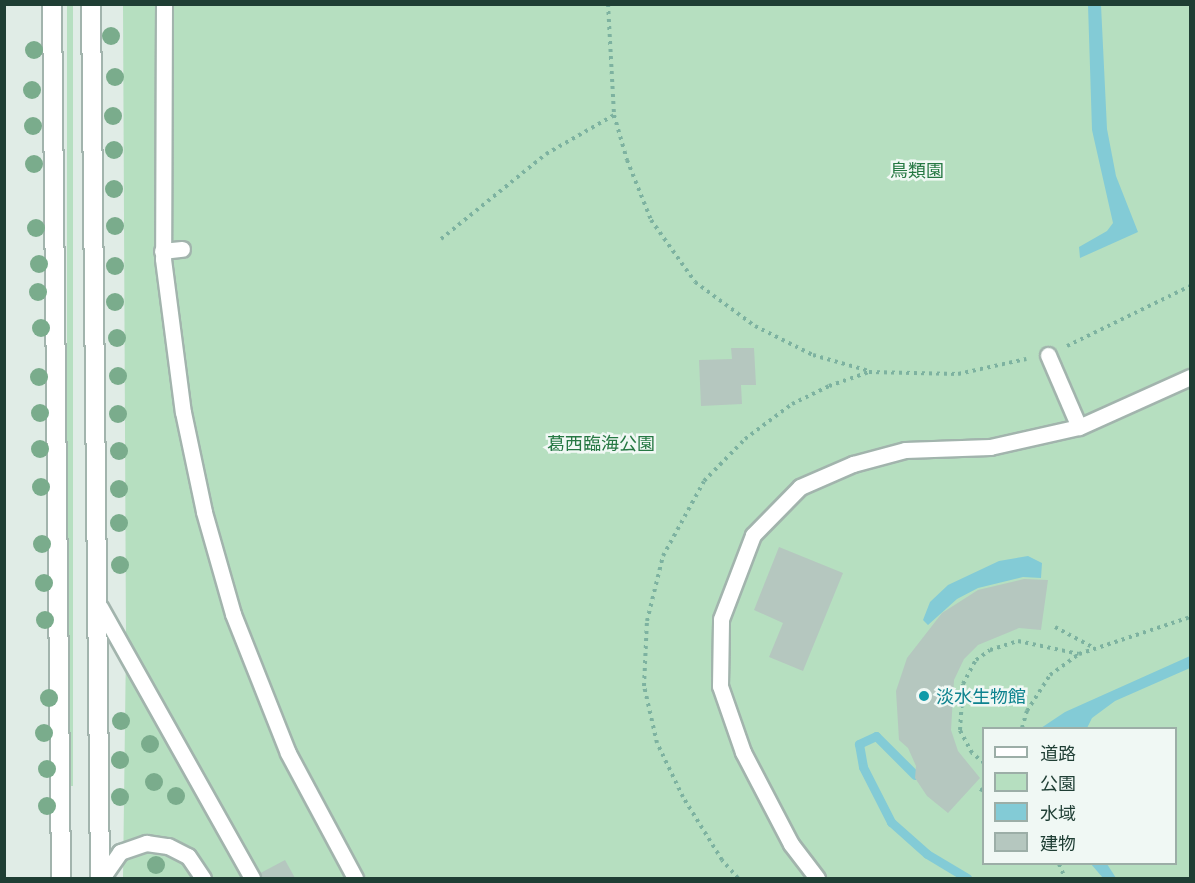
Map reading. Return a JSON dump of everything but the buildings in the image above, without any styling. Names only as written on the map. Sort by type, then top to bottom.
[{"type":"street","points":[[52,4],[61,879]]},
{"type":"street","points":[[91,4],[100,607],[101,879]]},
{"type":"lane","points":[[164,4],[162,251],[183,412],[204,512],[233,614],[288,753],[354,879]]},
{"type":"lane","points":[[162,251],[182,249]]},
{"type":"lane","points":[[1048,355],[1079,427]]},
{"type":"lane","points":[[818,879],[791,844],[743,752],[720,686],[721,619],[753,535],[800,487],[853,464],[905,450],[990,447],[1079,427],[1191,377]]},
{"type":"lane","points":[[100,607],[252,878]]},
{"type":"lane","points":[[101,879],[120,852],[146,843],[168,846],[188,856],[203,879]]},
{"type":"path","points":[[608,4],[614,115],[651,220],[695,282],[755,326],[813,355],[869,372],[958,374],[1048,355],[1191,286]]},
{"type":"path","points":[[441,239],[546,154],[614,115]]},
{"type":"path","points":[[738,879],[722,860],[683,797],[657,743],[644,686],[647,621],[663,556],[704,481],[745,440],[792,404],[869,372]]},
{"type":"path","points":[[1023,727],[1027,711],[1050,675],[1079,654],[1191,616]]},
{"type":"path","points":[[1055,627],[1094,648]]},
{"type":"path","points":[[982,761],[972,753],[960,730],[963,684],[976,660],[990,650],[1018,641],[1079,654]]},
{"type":"path","points":[[1059,865],[1065,879]]},
{"type":"green space","points":[[67,5],[73,5],[73,786],[67,786]]},
{"type":"green space","name":"葛西臨海公園","points":[[123,5],[1190,5],[1190,878],[123,878],[126,645]]},
{"type":"water","points":[[1088,5],[1101,5],[1107,129],[1116,176],[1138,232],[1080,258],[1079,247],[1107,231],[1113,223],[1092,130]]},
{"type":"water","points":[[1028,556],[1042,563],[1041,578],[1023,577],[978,588],[957,599],[928,625],[923,620],[930,602],[948,585],[999,561]]},
{"type":"water","points":[[1190,656],[1190,668],[1115,701],[1092,718],[1088,727],[1042,727],[1065,712]]},
{"type":"water","points":[[1092,865],[1108,865],[1116,878],[1103,878]]},
{"type":"waterway","points":[[915,775],[876,736],[859,744],[863,767],[891,822],[927,854],[967,878]]},
{"type":"place","name":"淡水生物館","points":[[924,696]]},
{"type":"park label","name":"鳥類園","points":[[917,170]]}]
